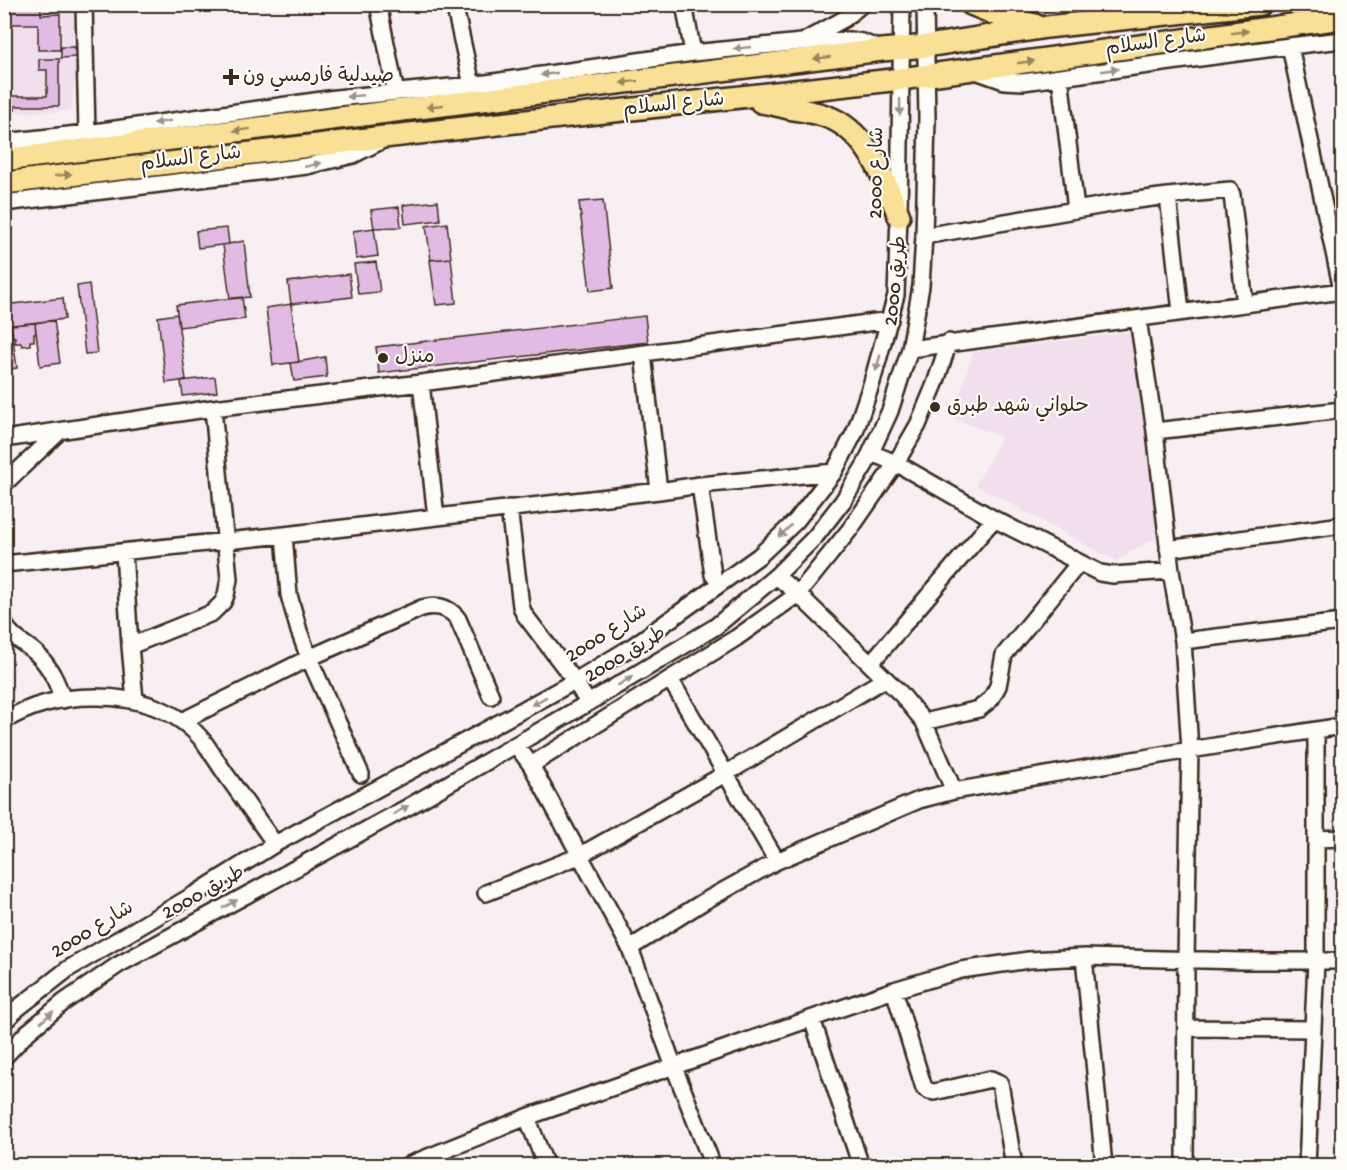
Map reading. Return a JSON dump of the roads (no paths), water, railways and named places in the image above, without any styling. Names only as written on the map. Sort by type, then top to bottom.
[{"type":"highway","points":[[971,4],[1005,18],[1047,27]]},
{"type":"highway","name":"شارع السلام","points":[[4,160],[927,46],[1047,27],[1260,4]]},
{"type":"highway","name":"شارع السلام","points":[[4,183],[392,136],[927,76],[1342,18]]},
{"type":"highway","points":[[730,99],[766,103],[834,119],[862,143],[874,159],[899,216]]},
{"type":"street","points":[[84,4],[87,133]]},
{"type":"street","points":[[378,4],[396,93]]},
{"type":"street","points":[[454,4],[472,85]]},
{"type":"street","points":[[684,4],[693,53]]},
{"type":"street","points":[[801,42],[844,19],[861,4]]},
{"type":"street","name":"شارع 2000","points":[[4,1022],[18,1008],[68,969],[275,844],[575,681],[633,646],[759,556],[796,521],[834,472],[855,432],[872,382],[896,295],[901,79],[892,50],[902,4]]},
{"type":"street","name":"طريق 2000","points":[[4,1057],[28,1032],[64,1002],[118,964],[408,807],[715,627],[776,576],[815,537],[866,465],[890,411],[910,349],[921,286],[924,237],[927,46],[924,4]]},
{"type":"street","points":[[4,142],[87,133],[336,98],[472,85],[693,53],[801,42],[850,40],[892,50]]},
{"type":"street","points":[[970,69],[1004,81],[1023,82],[1342,40]]},
{"type":"street","points":[[910,349],[1342,290],[1290,46]]},
{"type":"street","points":[[1060,77],[1076,209]]},
{"type":"street","points":[[4,203],[307,166],[353,155],[392,136]]},
{"type":"street","points":[[924,237],[1076,209],[1230,190],[1245,304]]},
{"type":"street","points":[[1168,196],[1181,312]]},
{"type":"street","points":[[1138,319],[1155,431],[1171,571],[1183,641],[1190,750],[1185,1166]]},
{"type":"street","points":[[4,439],[213,408],[421,383],[890,320]]},
{"type":"street","points":[[531,765],[736,638],[798,594],[851,528],[896,463],[918,425],[950,342]]},
{"type":"street","points":[[643,354],[659,491]]},
{"type":"street","points":[[421,383],[436,517]]},
{"type":"street","points":[[130,646],[205,617],[218,608],[229,587],[213,408]]},
{"type":"street","points":[[1155,431],[1342,410]]},
{"type":"street","points":[[4,484],[60,431]]},
{"type":"street","points":[[871,453],[896,463],[994,519],[1100,573],[1113,575],[1171,571]]},
{"type":"street","points":[[4,564],[284,535],[700,485],[834,472]]},
{"type":"street","points":[[700,485],[713,575]]},
{"type":"street","points":[[509,508],[521,606],[530,622],[575,681],[588,703]]},
{"type":"street","points":[[870,664],[994,519]]},
{"type":"street","points":[[1168,549],[1342,525]]},
{"type":"street","points":[[284,535],[289,595],[299,631],[361,774]]},
{"type":"street","points":[[124,552],[135,700]]},
{"type":"street","points":[[924,722],[979,709],[991,699],[998,686],[1004,655],[1079,563]]},
{"type":"street","points":[[776,576],[798,594],[901,694],[924,722],[954,791]]},
{"type":"street","points":[[182,721],[309,658],[428,606],[439,606],[450,611],[458,619],[491,696]]},
{"type":"street","points":[[1183,641],[1342,622]]},
{"type":"street","points":[[4,623],[11,633],[46,664],[57,683],[63,700]]},
{"type":"street","points":[[670,679],[777,861]]},
{"type":"street","points":[[486,893],[579,856],[725,774],[885,679]]},
{"type":"street","points":[[4,721],[26,710],[74,698],[108,696],[135,700],[159,708],[182,721],[203,741],[275,844]]},
{"type":"street","points":[[630,948],[703,902],[777,861],[919,800],[954,791],[1342,726]]},
{"type":"street","points":[[1307,1166],[1316,961],[1316,731]]},
{"type":"street","points":[[516,745],[531,765],[630,948],[713,1166]]},
{"type":"street","points":[[1316,839],[1342,838]]},
{"type":"street","points":[[195,894],[208,915]]},
{"type":"street","points":[[1084,957],[1104,1166]]},
{"type":"street","points":[[407,1165],[527,1118],[894,990],[961,970],[1029,960],[1084,957],[1243,962],[1342,961]]},
{"type":"street","points":[[894,990],[924,1088],[934,1092],[991,1079],[1000,1083],[1014,1166]]},
{"type":"street","points":[[812,1019],[861,1166]]},
{"type":"street","points":[[1186,1028],[1313,1029]]},
{"type":"street","points":[[527,1118],[546,1166]]},
{"type":"place","name":"صيدلية فارمسي ون","points":[[231,77]]},
{"type":"place","name":"منزل","points":[[383,358]]},
{"type":"place","name":"حلواني شهد طبرق","points":[[935,407]]}]
